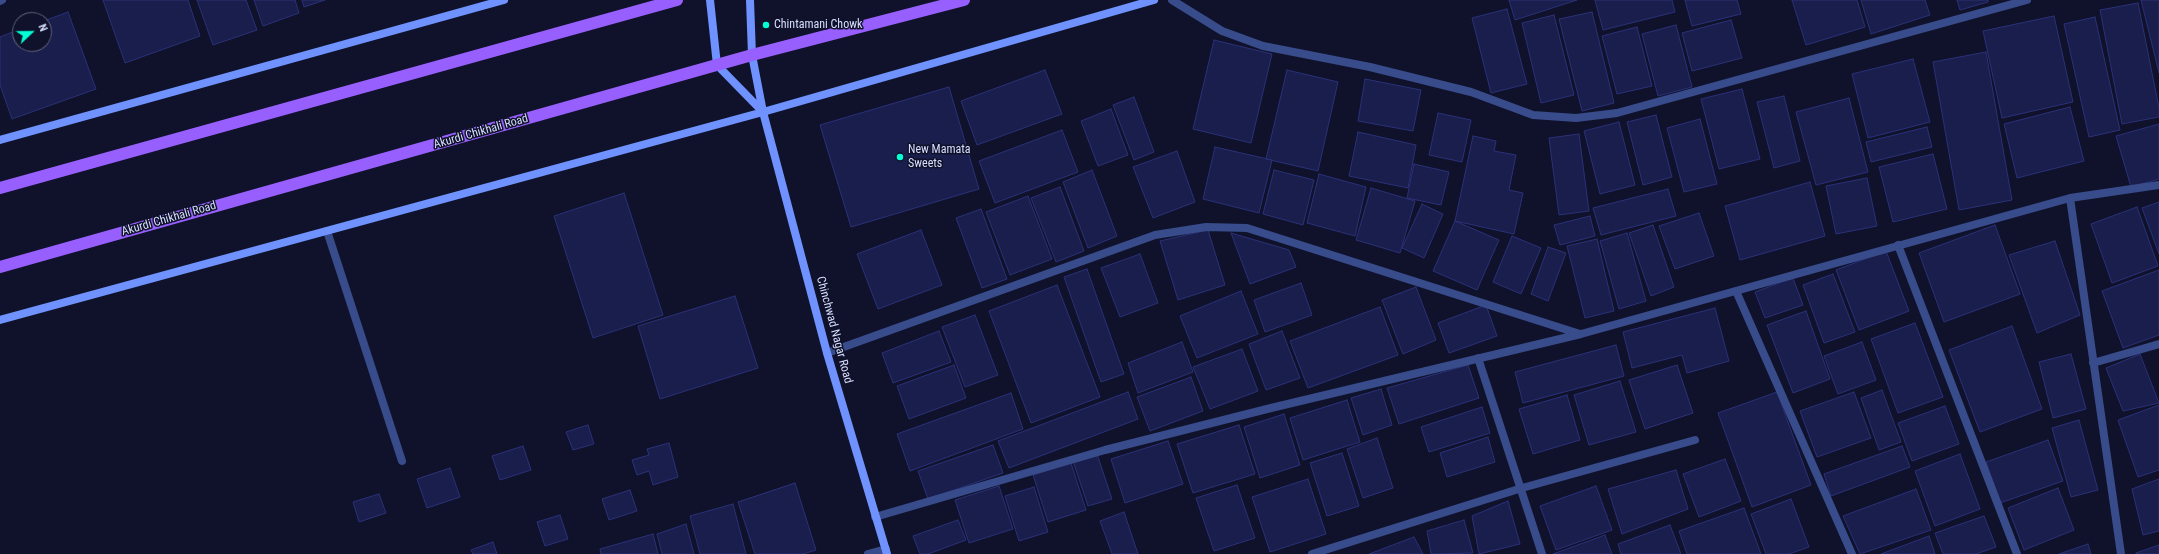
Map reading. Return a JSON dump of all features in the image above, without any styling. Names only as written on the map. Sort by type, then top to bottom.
[{"type":"main road","points":[[0,188],[677,0]]},
{"type":"main road","name":"Akurdi Chikhali Road","points":[[0,267],[752,55],[964,0]]},
{"type":"street","points":[[0,140],[504,0]]},
{"type":"street","points":[[710,0],[717,65],[763,112]]},
{"type":"street","name":"Chinchwad Nagar Road","points":[[750,0],[752,55],[763,112],[827,353],[875,517],[887,551]]},
{"type":"street","points":[[0,320],[763,112],[1154,0]]},
{"type":"street","points":[[1172,0],[1222,31],[1263,46],[1370,67],[1471,92],[1533,115],[1576,118],[1617,113],[2027,0]]},
{"type":"street","points":[[875,517],[1105,450],[1581,334],[2070,198],[2159,185]]},
{"type":"street","points":[[2070,198],[2121,554]]},
{"type":"street","points":[[827,353],[1155,235],[1206,227],[1247,228],[1581,334]]},
{"type":"street","points":[[327,231],[402,461]]},
{"type":"street","points":[[1898,245],[2017,554]]},
{"type":"street","points":[[1736,291],[1852,554]]},
{"type":"street","points":[[2093,363],[2159,344]]},
{"type":"street","points":[[1478,358],[1522,488],[1542,554]]},
{"type":"street","points":[[1312,554],[1522,488],[1695,440]]},
{"type":"street","points":[[868,554],[887,551]]},
{"type":"building","points":[[103,0],[188,0],[200,36],[125,63]]},
{"type":"building","points":[[197,0],[246,0],[257,30],[213,45]]},
{"type":"building","points":[[254,0],[295,0],[299,13],[263,26]]},
{"type":"building","points":[[302,0],[325,0],[304,7]]},
{"type":"building","points":[[1509,0],[1577,0],[1515,20]]},
{"type":"building","points":[[1595,0],[1672,0],[1675,12],[1603,30]]},
{"type":"building","points":[[1685,0],[1737,0],[1741,14],[1692,26]]},
{"type":"building","points":[[1792,0],[1857,0],[1865,27],[1806,45]]},
{"type":"building","points":[[1861,0],[1925,0],[1930,15],[1871,34]]},
{"type":"building","points":[[1957,0],[1988,0],[1988,2],[1960,10]]},
{"type":"building","points":[[2141,0],[2159,0],[2159,73]]},
{"type":"building","points":[[2138,3],[2159,108],[2159,117],[2122,124],[2100,10]]},
{"type":"building","points":[[1507,9],[1527,84],[1491,93],[1472,18]]},
{"type":"building","points":[[68,12],[96,89],[12,119],[0,85],[0,37],[12,32],[12,52],[52,52],[52,18]]},
{"type":"building","points":[[1592,12],[1614,103],[1582,111],[1559,19]]},
{"type":"building","points":[[1554,15],[1574,95],[1541,103],[1522,23]]},
{"type":"building","points":[[2054,16],[2073,102],[2002,118],[1983,31]]},
{"type":"building","points":[[2095,17],[2120,130],[2089,137],[2064,24]]},
{"type":"building","points":[[1731,20],[1742,58],[1692,71],[1682,33]]},
{"type":"building","points":[[1676,25],[1692,87],[1658,96],[1642,34]]},
{"type":"building","points":[[1637,27],[1652,86],[1617,94],[1602,36]]},
{"type":"building","points":[[1214,40],[1272,54],[1251,143],[1193,129]]},
{"type":"building","points":[[1986,52],[2012,200],[1959,210],[1933,62]]},
{"type":"building","points":[[1913,59],[1930,122],[1868,138],[1852,74]]},
{"type":"building","points":[[1045,70],[1062,114],[977,145],[961,101]]},
{"type":"building","points":[[1287,70],[1338,82],[1318,171],[1266,159]]},
{"type":"building","points":[[1365,79],[1421,90],[1413,131],[1358,121]]},
{"type":"building","name":"New Mamata Sweets","points":[[949,87],[979,189],[851,227],[820,125]]},
{"type":"building","points":[[1742,89],[1760,159],[1719,169],[1701,99]]},
{"type":"building","points":[[1784,96],[1800,161],[1774,168],[1757,102]]},
{"type":"building","points":[[1134,97],[1154,152],[1134,160],[1113,105]]},
{"type":"building","points":[[1849,98],[1868,172],[1816,185],[1796,112]]},
{"type":"building","points":[[2070,107],[2084,161],[2017,178],[2004,124]]},
{"type":"building","points":[[1111,109],[1128,155],[1098,166],[1081,121]]},
{"type":"building","points":[[1438,113],[1471,120],[1462,162],[1429,155]]},
{"type":"building","points":[[1656,115],[1672,177],[1643,185],[1627,122]]},
{"type":"building","points":[[1700,119],[1717,184],[1684,192],[1667,128]]},
{"type":"building","points":[[1619,122],[1635,185],[1600,194],[1584,131]]},
{"type":"building","points":[[2159,124],[2159,179],[2131,187],[2116,136]]},
{"type":"building","points":[[1927,127],[1932,147],[1871,162],[1866,142]]},
{"type":"building","points":[[1062,130],[1078,172],[995,203],[979,161]]},
{"type":"building","points":[[1358,132],[1416,145],[1408,188],[1349,176]]},
{"type":"building","points":[[1579,134],[1589,211],[1559,215],[1549,138]]},
{"type":"building","points":[[1473,136],[1496,141],[1494,151],[1516,155],[1509,190],[1523,193],[1514,234],[1455,221]]},
{"type":"building","points":[[1215,147],[1272,160],[1259,213],[1203,199]]},
{"type":"building","points":[[1177,151],[1195,202],[1153,218],[1133,167]]},
{"type":"building","points":[[1933,154],[1947,209],[1893,222],[1879,167]]},
{"type":"building","points":[[1414,164],[1449,172],[1441,205],[1407,198]]},
{"type":"building","points":[[1092,170],[1117,236],[1088,248],[1063,182]]},
{"type":"building","points":[[1274,170],[1314,180],[1303,225],[1263,214]]},
{"type":"building","points":[[1319,174],[1366,187],[1355,236],[1307,223]]},
{"type":"building","points":[[1867,178],[1877,226],[1836,234],[1826,186]]},
{"type":"building","points":[[1810,182],[1825,236],[1740,260],[1725,206]]},
{"type":"building","points":[[1060,187],[1084,251],[1056,262],[1031,198]]},
{"type":"building","points":[[1371,188],[1415,201],[1400,253],[1356,240]]},
{"type":"building","points":[[1668,189],[1676,216],[1601,235],[1593,208]]},
{"type":"building","points":[[624,193],[663,315],[593,338],[554,216]]},
{"type":"building","points":[[1028,196],[1052,259],[1010,275],[986,212]]},
{"type":"building","points":[[2159,202],[2159,254],[2142,208]]},
{"type":"building","points":[[1422,204],[1443,214],[1424,258],[1402,248]]},
{"type":"building","points":[[2137,207],[2158,266],[2112,283],[2091,224]]},
{"type":"building","points":[[981,209],[1007,279],[982,288],[956,218]]},
{"type":"building","points":[[1699,213],[1714,256],[1675,269],[1659,226]]},
{"type":"building","points":[[1590,216],[1595,236],[1560,245],[1554,225]]},
{"type":"building","points":[[1455,221],[1499,240],[1477,290],[1433,271]]},
{"type":"building","points":[[1653,225],[1674,287],[1651,296],[1629,233]]},
{"type":"building","points":[[1995,225],[2020,294],[1944,322],[1919,253]]},
{"type":"building","points":[[921,230],[942,285],[878,309],[857,254]]},
{"type":"building","points":[[1208,230],[1225,285],[1178,300],[1160,241]]},
{"type":"building","points":[[1231,233],[1289,250],[1296,267],[1250,284]]},
{"type":"building","points":[[1627,233],[1646,301],[1619,309],[1600,241]]},
{"type":"building","points":[[1512,236],[1541,248],[1521,294],[1493,282]]},
{"type":"building","points":[[1597,239],[1614,311],[1585,318],[1567,246]]},
{"type":"building","points":[[2055,241],[2080,315],[2037,333],[2009,255]]},
{"type":"building","points":[[1548,247],[1566,253],[1548,301],[1531,294]]},
{"type":"building","points":[[1886,251],[1909,311],[1859,330],[1836,270]]},
{"type":"building","points":[[1140,254],[1158,303],[1120,317],[1101,268]]},
{"type":"building","points":[[1087,269],[1124,374],[1101,382],[1064,277]]},
{"type":"building","points":[[2159,270],[2159,335],[2123,348],[2102,291]]},
{"type":"building","points":[[1833,274],[1855,332],[1824,343],[1803,285]]},
{"type":"building","points":[[1793,278],[1803,305],[1765,318],[1755,292]]},
{"type":"building","points":[[1301,283],[1312,315],[1265,332],[1254,300]]},
{"type":"building","points":[[1057,285],[1100,397],[1031,423],[989,311]]},
{"type":"building","points":[[1416,287],[1436,340],[1403,354],[1382,300]]},
{"type":"building","points":[[1241,291],[1258,334],[1197,358],[1180,316]]},
{"type":"building","points":[[735,296],[758,368],[660,399],[638,326]]},
{"type":"building","points":[[1486,305],[1497,336],[1449,353],[1438,323]]},
{"type":"building","points":[[1380,307],[1398,355],[1308,388],[1290,341]]},
{"type":"building","points":[[1715,308],[1729,361],[1687,373],[1682,355],[1632,368],[1623,332]]},
{"type":"building","points":[[1806,311],[1830,379],[1793,393],[1767,325]]},
{"type":"building","points":[[975,315],[998,375],[965,387],[942,327]]},
{"type":"building","points":[[1915,323],[1943,397],[1898,413],[1871,339]]},
{"type":"building","points":[[2012,326],[2042,409],[1980,432],[1949,350]]},
{"type":"building","points":[[939,331],[951,362],[893,383],[882,353]]},
{"type":"building","points":[[1282,331],[1300,378],[1266,390],[1249,344]]},
{"type":"building","points":[[1182,342],[1193,372],[1138,393],[1128,363]]},
{"type":"building","points":[[1862,342],[1876,380],[1838,394],[1824,356]]},
{"type":"building","points":[[1616,345],[1624,376],[1523,403],[1515,372]]},
{"type":"building","points":[[1242,349],[1258,391],[1210,409],[1193,367]]},
{"type":"building","points":[[2071,354],[2086,409],[2053,418],[2039,362]]},
{"type":"building","points":[[2140,354],[2159,403],[2123,411],[2106,368]]},
{"type":"building","points":[[954,365],[966,398],[909,419],[897,386]]},
{"type":"building","points":[[1468,365],[1479,398],[1399,424],[1387,388]]},
{"type":"building","points":[[1677,365],[1693,413],[1645,429],[1629,380]]},
{"type":"building","points":[[1191,377],[1203,411],[1150,431],[1137,397]]},
{"type":"building","points":[[1620,381],[1636,432],[1589,445],[1574,395]]},
{"type":"building","points":[[1381,389],[1392,425],[1363,435],[1351,398]]},
{"type":"building","points":[[1882,390],[1901,442],[1879,450],[1861,398]]},
{"type":"building","points":[[1128,392],[1138,419],[1009,468],[998,441]]},
{"type":"building","points":[[1777,392],[1811,485],[1752,507],[1718,413]]},
{"type":"building","points":[[1854,392],[1871,438],[1817,457],[1800,411]]},
{"type":"building","points":[[1011,393],[1023,429],[910,471],[897,434]]},
{"type":"building","points":[[1567,395],[1580,440],[1533,454],[1519,409]]},
{"type":"building","points":[[1347,400],[1360,442],[1303,460],[1290,418]]},
{"type":"building","points":[[2159,405],[2159,470],[2138,477],[2118,420]]},
{"type":"building","points":[[1945,406],[1959,444],[1912,461],[1898,423]]},
{"type":"building","points":[[1482,407],[1490,433],[1429,452],[1421,427]]},
{"type":"building","points":[[1284,414],[1300,465],[1260,478],[1244,427]]},
{"type":"building","points":[[2079,420],[2098,490],[2071,497],[2052,428]]},
{"type":"building","points":[[588,425],[594,444],[573,450],[566,432]]},
{"type":"building","points":[[1239,425],[1255,474],[1193,493],[1177,444]]},
{"type":"building","points":[[1488,437],[1495,462],[1447,477],[1440,453]]},
{"type":"building","points":[[1377,438],[1393,488],[1363,498],[1347,449]]},
{"type":"building","points":[[2048,440],[2063,481],[2000,503],[1986,462]]},
{"type":"building","points":[[1168,441],[1183,484],[1125,503],[1111,459]]},
{"type":"building","points":[[669,443],[678,477],[653,485],[649,471],[637,475],[632,460],[649,455],[647,449]]},
{"type":"building","points":[[993,445],[1003,473],[928,499],[918,471]]},
{"type":"building","points":[[523,446],[531,470],[500,480],[492,456]]},
{"type":"building","points":[[1902,446],[1910,467],[1831,496],[1824,474]]},
{"type":"building","points":[[1342,453],[1359,506],[1327,516],[1310,463]]},
{"type":"building","points":[[1097,454],[1112,499],[1088,506],[1073,461]]},
{"type":"building","points":[[1960,454],[1980,509],[1935,526],[1915,471]]},
{"type":"building","points":[[1725,459],[1741,501],[1699,517],[1683,474]]},
{"type":"building","points":[[1071,463],[1086,510],[1048,522],[1033,475]]},
{"type":"building","points":[[450,468],[460,497],[427,508],[417,479]]},
{"type":"building","points":[[1676,470],[1688,509],[1622,534],[1608,489]]},
{"type":"building","points":[[1308,479],[1326,534],[1270,552],[1252,497]]},
{"type":"building","points":[[2159,479],[2159,531],[2143,535],[2132,489]]},
{"type":"building","points":[[795,483],[816,550],[803,554],[755,554],[738,502]]},
{"type":"building","points":[[1237,485],[1255,538],[1214,551],[1196,498]]},
{"type":"building","points":[[999,486],[1013,529],[969,543],[955,500]]},
{"type":"building","points":[[1596,486],[1612,530],[1556,550],[1540,506]]},
{"type":"building","points":[[1034,487],[1048,532],[1019,541],[1005,496]]},
{"type":"building","points":[[2058,488],[2074,530],[2024,550],[2008,508]]},
{"type":"building","points":[[1916,489],[1931,530],[1860,554],[1843,516]]},
{"type":"building","points":[[630,490],[637,511],[609,520],[602,499]]},
{"type":"building","points":[[379,494],[386,513],[359,522],[353,502]]},
{"type":"building","points":[[1791,499],[1809,547],[1789,554],[1766,554],[1751,514]]},
{"type":"building","points":[[1508,501],[1520,544],[1479,554],[1472,516]]},
{"type":"building","points":[[733,504],[746,554],[700,554],[690,516]]},
{"type":"building","points":[[1744,508],[1761,554],[1687,554],[1679,531]]},
{"type":"building","points":[[1124,512],[1138,554],[1112,554],[1100,521]]},
{"type":"building","points":[[560,515],[568,539],[545,546],[537,522]]},
{"type":"building","points":[[1984,516],[1996,547],[1976,554],[1943,554],[1935,533]]},
{"type":"building","points":[[958,520],[966,540],[928,554],[920,554],[913,536]]},
{"type":"building","points":[[1464,520],[1473,553],[1431,554],[1427,531]]},
{"type":"building","points":[[686,524],[694,554],[662,554],[657,534]]},
{"type":"building","points":[[1670,525],[1681,554],[1621,554],[1618,544]]},
{"type":"building","points":[[653,534],[658,554],[601,554],[600,549]]},
{"type":"building","points":[[1605,535],[1612,554],[1553,554]]},
{"type":"building","points":[[1929,536],[1935,554],[1881,554]]},
{"type":"building","points":[[1414,537],[1423,554],[1369,554]]},
{"type":"building","points":[[493,542],[497,554],[473,554],[471,550]]},
{"type":"building","points":[[2088,544],[2091,554],[2059,554]]},
{"type":"building","points":[[2159,545],[2159,554],[2136,554],[2136,553]]},
{"type":"place","name":"Chintamani Chowk","points":[[766,25]]},
{"type":"place","name":"New Mamata Sweets","points":[[900,157]]}]
